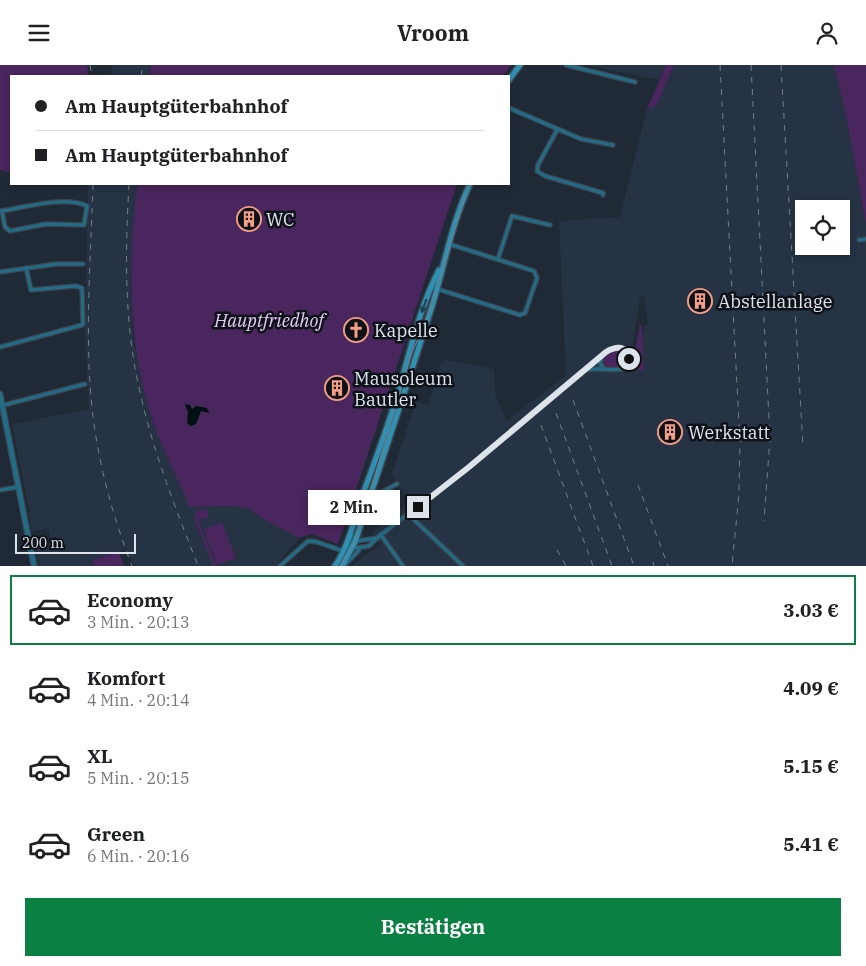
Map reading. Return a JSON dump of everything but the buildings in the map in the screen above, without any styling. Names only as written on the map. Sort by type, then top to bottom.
[{"type":"main road","points":[[510,80],[520,65]]},
{"type":"main road","points":[[342,566],[359,531],[437,289],[466,185]]},
{"type":"main road","points":[[463,197],[469,185]]},
{"type":"main road","points":[[335,566],[344,551],[390,417],[430,287],[443,263]]},
{"type":"main road","points":[[415,333],[422,335]]},
{"type":"street","points":[[566,65],[635,82]]},
{"type":"street","points":[[510,108],[557,130],[590,142],[613,145]]},
{"type":"street","points":[[557,130],[538,165],[537,171],[546,176],[602,193],[603,195]]},
{"type":"street","points":[[52,203],[86,205],[84,225],[46,224],[8,230],[1,211],[52,203]]},
{"type":"street","points":[[498,259],[512,216],[550,225]]},
{"type":"street","points":[[859,240],[866,239]]},
{"type":"street","points":[[430,287],[520,315],[525,313],[536,278],[534,271],[448,244]]},
{"type":"street","points":[[0,272],[83,264]]},
{"type":"street","points":[[0,347],[82,325],[82,288],[76,285],[31,289],[26,268]]},
{"type":"street","points":[[342,566],[354,553],[371,545],[379,536],[469,467],[603,354],[618,347],[624,349],[629,354],[629,361],[625,367],[608,370],[597,368],[585,370]]},
{"type":"street","points":[[603,354],[600,363],[608,370]]},
{"type":"street","points":[[1,406],[85,384]]},
{"type":"street","points":[[0,394],[34,566]]},
{"type":"street","points":[[369,499],[397,484]]},
{"type":"street","points":[[0,490],[18,487]]},
{"type":"street","points":[[408,514],[462,566]]},
{"type":"street","points":[[353,524],[354,544]]},
{"type":"street","points":[[359,531],[360,536],[366,541]]},
{"type":"street","points":[[344,551],[354,544],[379,536]]},
{"type":"street","points":[[379,536],[402,566]]},
{"type":"street","points":[[280,566],[308,541],[323,543],[344,551]]},
{"type":"street","points":[[354,544],[362,548]]},
{"type":"street","points":[[342,566],[344,551]]},
{"type":"shaded area","points":[[113,65],[150,65],[149,75],[110,75]]},
{"type":"shaded area","points":[[587,65],[666,65],[659,80]]},
{"type":"shaded area","points":[[674,65],[834,65],[847,121],[866,224],[866,566],[350,566],[381,545],[372,532],[409,503],[392,474],[416,401],[428,405],[442,359],[494,369],[495,394],[507,421],[566,375],[559,221],[620,217],[647,109],[657,105]],"holes":[[[644,296],[648,324],[644,327],[644,331],[639,331],[636,344],[637,361],[635,362],[633,342],[640,297]]]},
{"type":"shaded area","points":[[88,185],[137,185],[130,288],[133,337],[143,384],[160,441],[179,479],[189,507],[236,506],[250,509],[265,520],[299,538],[276,566],[134,566],[126,549],[119,552],[125,566],[38,566],[35,548],[52,544],[48,528],[32,532],[28,512],[33,510],[29,509],[12,424],[89,409],[85,339]]},
{"type":"shaded area","points":[[185,404],[190,405],[192,409],[196,406],[207,408],[209,413],[201,411],[196,424],[191,426],[187,423],[188,412]]},
{"type":"green space","points":[[0,65],[87,65],[89,75],[10,75],[10,173],[0,170]]},
{"type":"green space","points":[[151,65],[512,65],[504,75],[149,75]]},
{"type":"green space","points":[[666,65],[674,65],[657,105],[647,109]]},
{"type":"green space","points":[[834,65],[866,65],[866,224],[847,121]]},
{"type":"green space","name":"Hauptfriedhof","points":[[137,185],[457,185],[338,544],[312,534],[299,538],[265,520],[250,509],[236,506],[189,507],[160,440],[141,378],[132,314],[131,282]]},
{"type":"green space","points":[[640,324],[642,326],[644,371],[637,369],[636,346]]},
{"type":"green space","points":[[621,349],[627,355],[625,364],[617,368],[604,366],[603,358],[614,350]]},
{"type":"green space","points":[[208,510],[208,519],[198,519],[216,566],[213,566],[195,520],[197,519],[195,519],[195,511]]},
{"type":"green space","points":[[222,522],[236,558],[217,565],[204,529]]},
{"type":"green space","points":[[118,552],[124,566],[94,566],[93,560]]},
{"type":"tram line","points":[[340,566],[351,549],[359,529],[412,352],[426,322],[469,185]]},
{"type":"railway","points":[[90,65],[92,75]]},
{"type":"railway","points":[[141,75],[143,65]]},
{"type":"railway","points":[[720,65],[740,442],[739,494],[732,566]]},
{"type":"railway","points":[[751,65],[770,438],[764,521]]},
{"type":"railway","points":[[781,65],[803,446]]},
{"type":"railway","points":[[93,185],[88,344],[93,419],[105,483],[117,525],[132,566]]},
{"type":"railway","points":[[129,185],[127,289],[128,315],[135,366],[145,414],[158,458],[198,566]]},
{"type":"railway","points":[[573,400],[634,566]]},
{"type":"railway","points":[[556,413],[612,566]]},
{"type":"railway","points":[[541,425],[593,566]]},
{"type":"railway","points":[[638,485],[668,566]]},
{"type":"railway","points":[[557,550],[566,566]]},
{"type":"railway","points":[[653,562],[654,566]]},
{"type":"place","name":"WC","points":[[249,219]]},
{"type":"place","name":"Abstellanlage","points":[[700,301]]},
{"type":"place","name":"Kapelle","points":[[356,330]]},
{"type":"place","name":"Mausoleum Bautler","points":[[337,388]]},
{"type":"place","name":"Werkstatt","points":[[670,432]]},
{"type":"route","points":[[418,507],[469,467],[606,352],[616,347],[623,348],[628,353],[629,359]]}]
